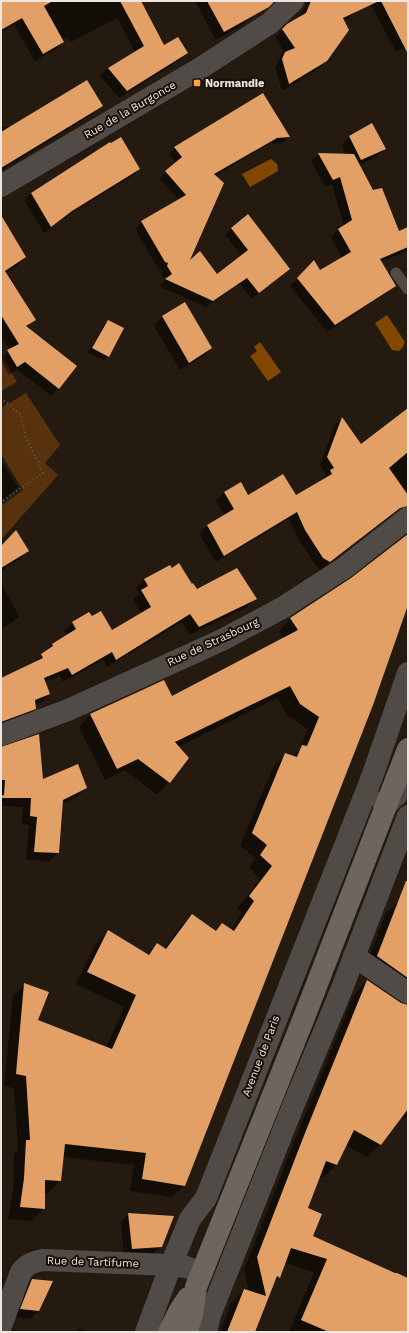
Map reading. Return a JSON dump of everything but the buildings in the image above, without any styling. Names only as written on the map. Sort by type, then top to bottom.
[{"type":"main road","points":[[169,1332],[180,1310],[199,1280],[304,1020],[407,754]]},
{"type":"main road","points":[[186,1332],[192,1315],[199,1280]]},
{"type":"street","name":"Rue de la Burgonce","points":[[1,186],[199,69],[270,23],[288,3]]},
{"type":"street","name":"Rue de Strasbourg","points":[[1,735],[68,710],[222,640],[282,608],[344,568],[408,518]]},
{"type":"street","name":"Avenue de Paris","points":[[146,1332],[190,1219],[206,1198],[372,777],[408,673]]},
{"type":"street","name":"Avenue de Paris","points":[[372,777],[374,799],[387,804]]},
{"type":"street","points":[[387,804],[408,784]]},
{"type":"street","points":[[206,1332],[210,1315],[293,1106],[341,991],[408,816]]},
{"type":"street","points":[[354,956],[408,993]]},
{"type":"street","points":[[304,1020],[320,1010],[341,991]]},
{"type":"street","name":"Rue de Tartifume","points":[[1,1326],[21,1272],[26,1266],[34,1262],[43,1260],[171,1265],[186,1267],[199,1280]]},
{"type":"lane","points":[[396,273],[408,290]]},
{"type":"path","points":[[1,398],[21,415],[26,438],[43,473],[1,502]]},
{"type":"shaded area","points":[[271,159],[277,164],[278,171],[250,187],[242,174]]},
{"type":"shaded area","points":[[387,315],[405,342],[399,351],[392,350],[375,323]]},
{"type":"shaded area","points":[[260,342],[281,372],[268,381],[250,356],[257,351],[254,347]]},
{"type":"shaded area","points":[[1,355],[17,382],[1,391]]},
{"type":"shaded area","points":[[26,393],[60,445],[45,463],[58,475],[1,540],[1,506],[23,490],[1,454],[1,408]]},
{"type":"place","name":"Normandie","points":[[197,83]]}]
